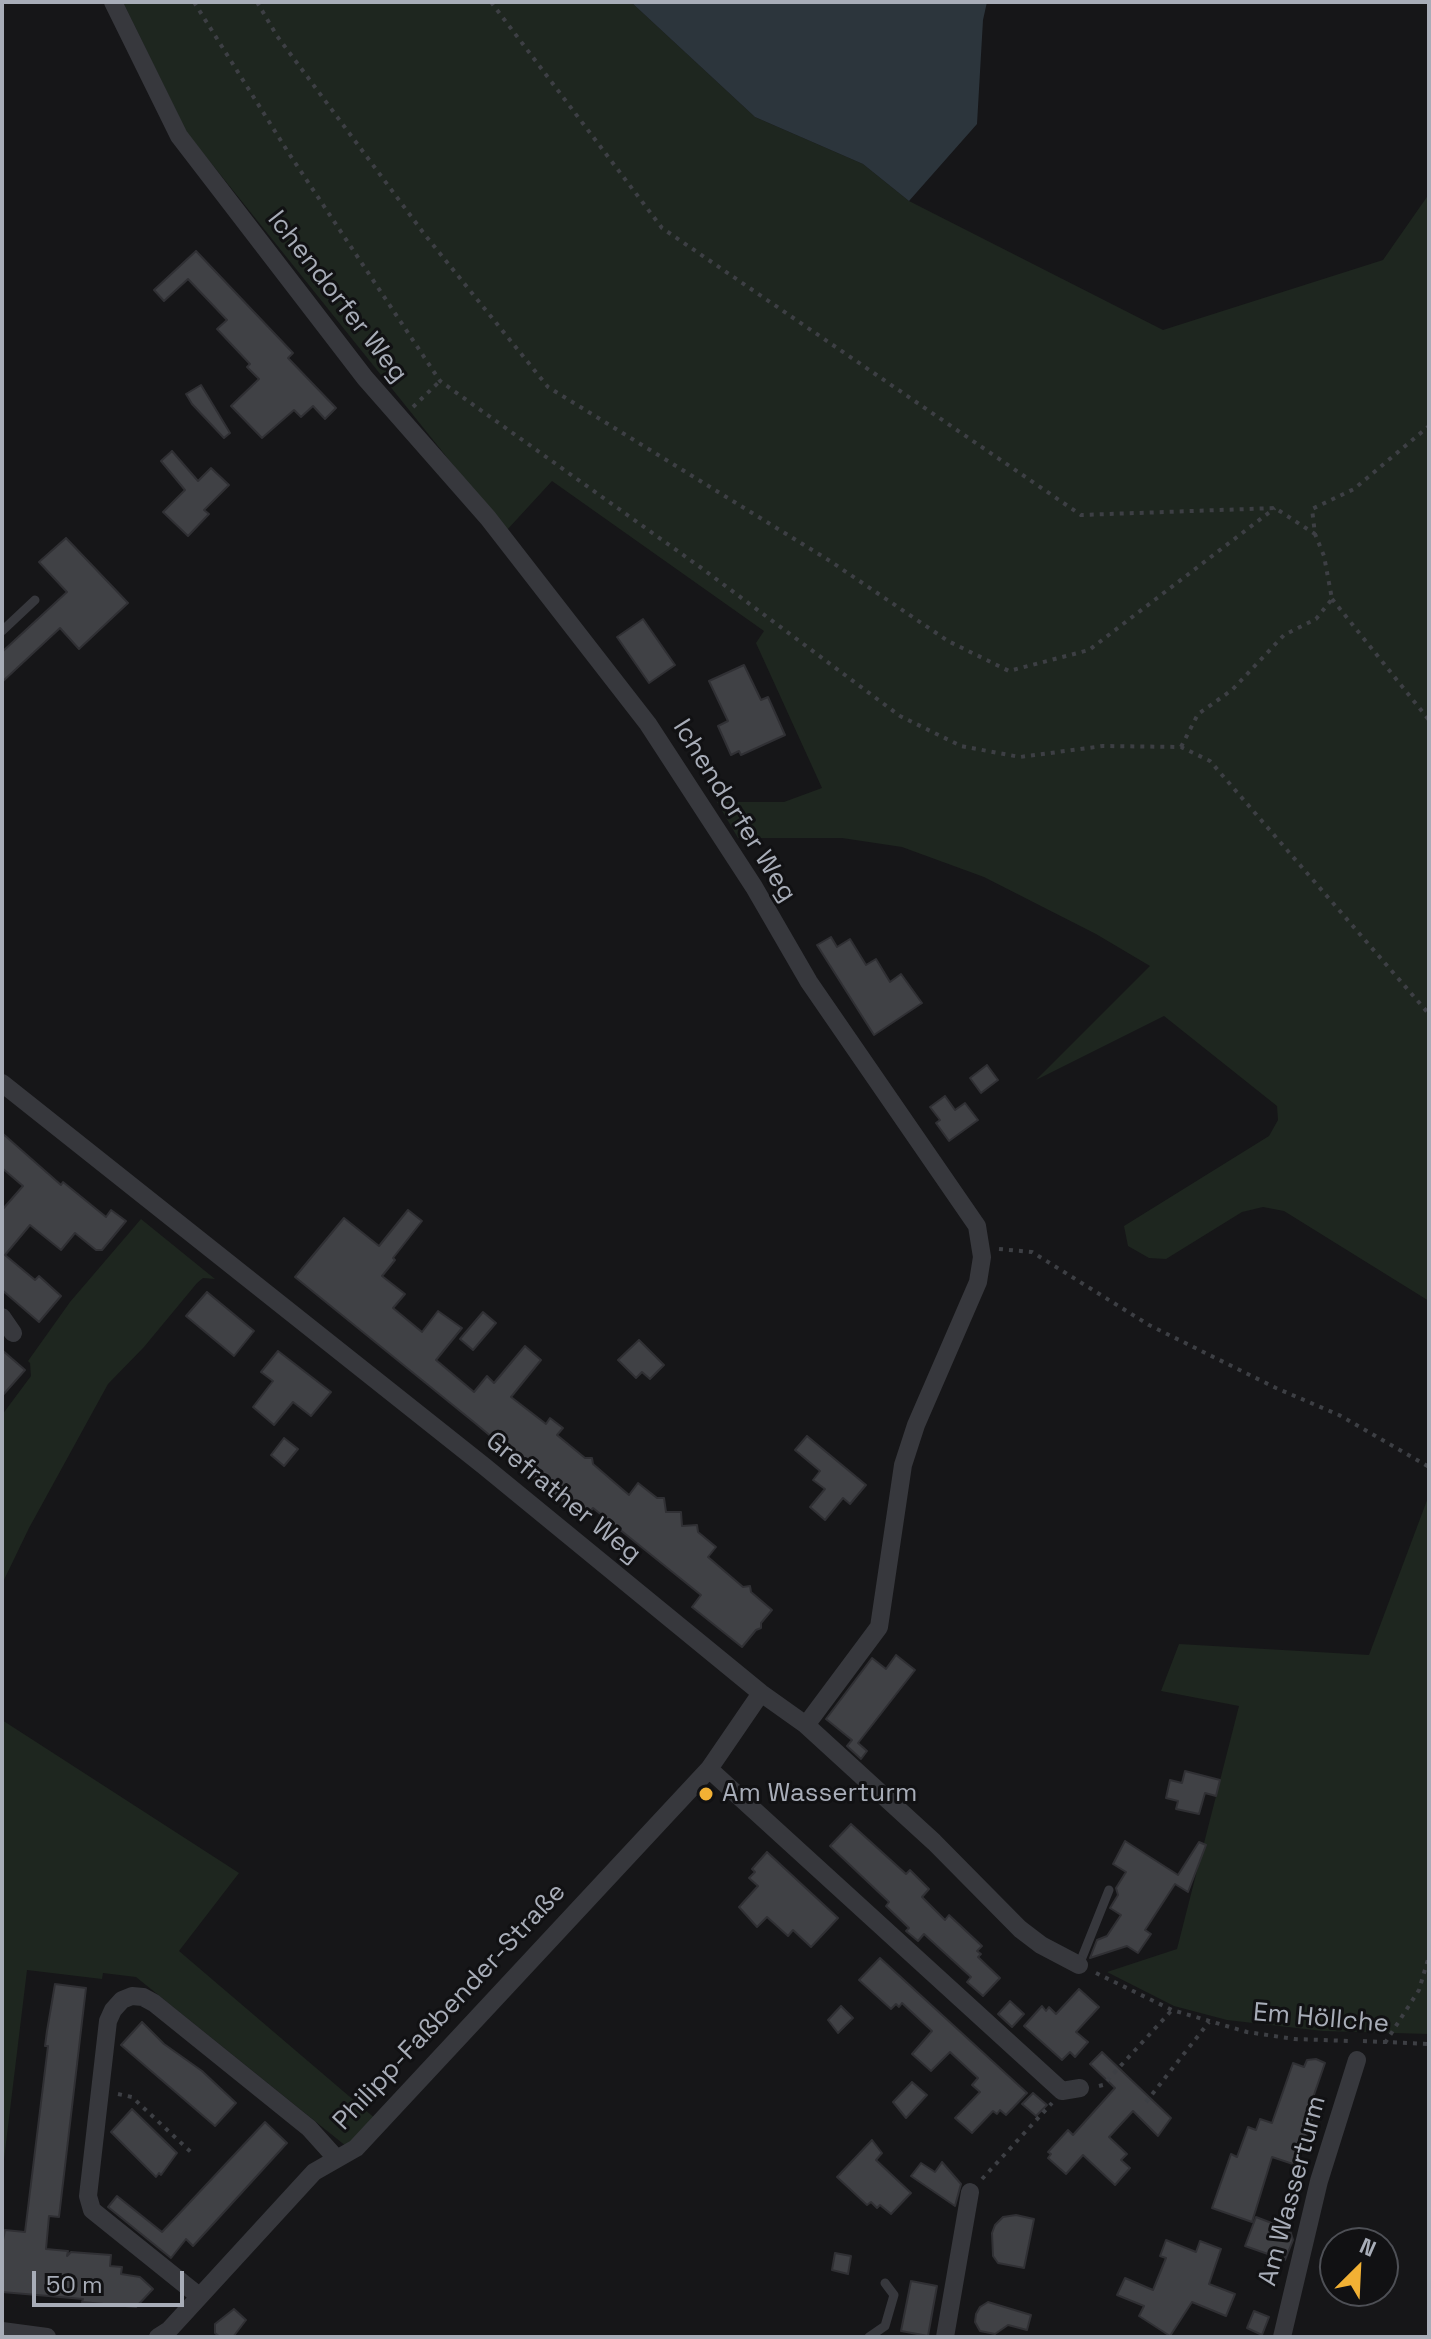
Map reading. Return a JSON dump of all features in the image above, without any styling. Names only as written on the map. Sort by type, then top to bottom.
[{"type":"street","name":"Ichendorfer Weg","points":[[113,2],[179,136],[365,378],[488,518],[671,756],[754,887],[809,982],[977,1226],[981,1246],[980,1269],[972,1300],[932,1385],[908,1446],[897,1497],[879,1627],[806,1725]]},
{"type":"street","name":"Grefrather Weg","points":[[2,1083],[484,1466],[761,1693],[806,1725],[934,1842],[1020,1929],[1041,1945],[1079,1965]]},
{"type":"street","name":"Philipp-Faßbender-Straße","points":[[158,2337],[169,2330],[314,2172],[356,2148],[709,1769],[761,1693]]},
{"type":"street","points":[[709,1769],[1071,2090]]},
{"type":"street","points":[[199,2296],[92,2210],[88,2196],[108,2021],[122,2000],[132,1996],[143,1997],[309,2128],[336,2158]]},
{"type":"street","name":"Am Wasserturm","points":[[1282,2337],[1319,2181],[1357,2060]]},
{"type":"street","points":[[945,2337],[970,2192]]},
{"type":"street","points":[[2,2331],[47,2337]]},
{"type":"lane","points":[[2,631],[35,600]]},
{"type":"lane","points":[[1079,1965],[1109,1890]]},
{"type":"lane","points":[[869,2337],[885,2326],[894,2295],[885,2283]]},
{"type":"path","points":[[194,2],[322,205],[440,381],[687,557],[900,716],[924,728],[961,746],[1020,757],[1103,746],[1181,747],[1210,761],[1429,1014]]},
{"type":"path","points":[[257,2],[277,36],[425,235],[548,387],[830,561],[960,647],[1009,671],[1089,650],[1275,508]]},
{"type":"path","points":[[491,2],[662,228],[1081,515],[1275,508],[1315,534]]},
{"type":"path","points":[[401,417],[440,381]]},
{"type":"path","points":[[1429,426],[1354,489],[1312,509],[1315,534],[1324,556],[1332,599],[1429,720]]},
{"type":"path","points":[[1181,747],[1198,714],[1232,690],[1284,635],[1316,619],[1332,599]]},
{"type":"path","points":[[981,1246],[1032,1252],[1149,1325],[1276,1388],[1339,1415],[1429,1467]]},
{"type":"path","points":[[1385,2043],[1419,1990],[1429,1956]]},
{"type":"path","name":"Em Höllche","points":[[1079,1965],[1172,2010],[1247,2032],[1294,2039],[1429,2044]]},
{"type":"path","points":[[970,2192],[1071,2090],[1103,2085],[1172,2010]]},
{"type":"path","points":[[1146,2102],[1209,2022]]},
{"type":"path","points":[[100,2093],[132,2097],[193,2154]]},
{"type":"shaded area","points":[[123,2],[631,2],[755,117],[863,164],[909,201],[1163,330],[1383,260],[1429,194],[1429,1301],[1284,1211],[1263,1207],[1242,1212],[1166,1259],[1149,1258],[1128,1246],[1124,1226],[1269,1136],[1278,1120],[1277,1106],[1164,1016],[1036,1080],[1150,966],[1096,934],[984,877],[902,847],[842,838],[738,838],[717,802],[784,802],[822,788],[756,643],[764,631],[552,481],[506,531],[187,133]]},
{"type":"shaded area","points":[[631,2],[987,2],[983,20],[977,124],[909,201],[863,164],[755,117]]},
{"type":"shaded area","points":[[141,1219],[215,1279],[203,1278],[197,1283],[144,1347],[108,1384],[2,1584],[2,1415],[31,1376],[28,1361],[70,1302]]},
{"type":"shaded area","points":[[1429,1495],[1429,2034],[1323,2031],[1227,2020],[1174,2006],[1107,1972],[1177,1949],[1239,1706],[1161,1691],[1179,1644],[1369,1655]]},
{"type":"shaded area","points":[[2,1720],[239,1873],[179,1951],[384,2126],[357,2155],[136,1977],[103,1973],[102,1979],[27,1970],[2,2176]]},
{"type":"building","points":[[196,251],[293,353],[288,358],[336,408],[325,419],[313,406],[301,417],[294,410],[262,438],[231,406],[259,379],[247,367],[250,364],[217,329],[227,320],[188,279],[164,301],[154,290]]},
{"type":"building","points":[[201,385],[230,433],[224,438],[186,394]]},
{"type":"building","points":[[172,451],[198,481],[211,468],[229,485],[204,510],[209,514],[188,536],[163,512],[185,490],[161,461]]},
{"type":"building","points":[[66,538],[128,603],[79,649],[60,628],[2,682],[2,652],[67,592],[39,562]]},
{"type":"building","points":[[643,619],[675,665],[649,683],[617,637]]},
{"type":"building","points":[[744,665],[761,700],[768,697],[785,735],[741,755],[739,751],[731,755],[718,726],[728,721],[709,681]]},
{"type":"building","points":[[831,937],[837,947],[850,939],[866,965],[876,959],[890,982],[901,974],[922,1003],[874,1035],[817,945]]},
{"type":"building","points":[[987,1065],[998,1080],[981,1093],[970,1078]]},
{"type":"building","points":[[945,1096],[955,1110],[965,1103],[978,1120],[949,1141],[936,1123],[940,1120],[930,1107]]},
{"type":"building","points":[[2,1133],[61,1185],[63,1182],[106,1217],[111,1210],[126,1221],[102,1250],[96,1250],[75,1233],[61,1250],[30,1225],[5,1255],[35,1280],[39,1276],[61,1296],[39,1322],[2,1290],[2,1210],[23,1186],[2,1168]]},
{"type":"building","points":[[408,1210],[422,1221],[382,1276],[405,1294],[393,1308],[422,1332],[438,1311],[462,1328],[436,1360],[474,1392],[487,1376],[494,1383],[525,1346],[541,1360],[511,1397],[546,1424],[550,1418],[563,1428],[557,1435],[585,1458],[592,1458],[593,1464],[629,1495],[638,1483],[657,1498],[664,1498],[666,1512],[681,1512],[682,1526],[697,1525],[698,1532],[716,1547],[708,1557],[743,1587],[750,1586],[751,1592],[772,1610],[761,1623],[761,1628],[742,1647],[692,1607],[701,1595],[593,1508],[584,1519],[534,1478],[518,1459],[295,1277],[344,1218],[379,1246]]},
{"type":"building","points":[[207,1292],[254,1331],[234,1356],[186,1316]]},
{"type":"building","points":[[483,1312],[496,1323],[473,1350],[460,1339]]},
{"type":"building","points":[[639,1340],[664,1365],[650,1379],[642,1372],[636,1378],[618,1360]]},
{"type":"building","points":[[2,1350],[25,1370],[2,1396]]},
{"type":"building","points":[[278,1351],[331,1392],[311,1416],[293,1402],[274,1425],[253,1407],[273,1381],[261,1372]]},
{"type":"building","points":[[807,1436],[866,1485],[850,1504],[843,1498],[825,1520],[810,1507],[825,1489],[813,1480],[820,1471],[795,1450]]},
{"type":"building","points":[[284,1438],[298,1449],[284,1466],[271,1455]]},
{"type":"building","points":[[896,1655],[915,1670],[858,1743],[867,1751],[861,1759],[847,1746],[852,1740],[826,1719],[872,1658],[886,1669]]},
{"type":"building","points":[[1185,1771],[1220,1780],[1216,1796],[1205,1793],[1199,1814],[1176,1809],[1178,1801],[1166,1798],[1170,1780],[1182,1783]]},
{"type":"building","points":[[851,1824],[906,1874],[910,1870],[929,1889],[922,1897],[945,1920],[949,1915],[982,1946],[977,1951],[981,1954],[978,1957],[1000,1978],[983,1996],[967,1982],[971,1977],[924,1934],[918,1941],[906,1931],[909,1928],[886,1906],[889,1902],[830,1846]]},
{"type":"building","points":[[1125,1841],[1178,1875],[1199,1842],[1206,1845],[1188,1892],[1175,1884],[1145,1930],[1151,1934],[1138,1953],[1127,1946],[1090,1958],[1097,1940],[1107,1936],[1121,1915],[1110,1908],[1118,1895],[1116,1888],[1126,1872],[1113,1864]]},
{"type":"building","points":[[767,1852],[838,1918],[811,1947],[793,1930],[788,1936],[767,1917],[757,1927],[739,1907],[758,1886],[749,1878],[755,1872],[752,1869]]},
{"type":"building","points":[[880,1958],[1027,2093],[1006,2115],[1000,2110],[997,2114],[993,2111],[972,2133],[955,2118],[980,2092],[972,2085],[978,2078],[950,2052],[931,2071],[912,2054],[932,2031],[902,2003],[891,2009],[859,1980]]},
{"type":"building","points":[[55,1984],[86,1988],[59,2217],[49,2216],[46,2249],[68,2251],[67,2256],[71,2252],[111,2255],[110,2266],[122,2267],[121,2274],[140,2277],[153,2289],[136,2307],[2,2292],[5,2230],[25,2232],[48,2046],[45,2046]]},
{"type":"building","points":[[1079,1989],[1099,2007],[1076,2032],[1088,2042],[1075,2057],[1070,2052],[1062,2060],[1024,2026],[1042,2006],[1046,2011],[1049,2007],[1056,2014]]},
{"type":"building","points":[[1010,2001],[1024,2014],[1012,2027],[998,2014]]},
{"type":"building","points":[[841,2006],[853,2018],[838,2033],[828,2020]]},
{"type":"building","points":[[142,2022],[236,2103],[215,2126],[121,2045]]},
{"type":"building","points":[[1102,2052],[1171,2118],[1158,2136],[1133,2111],[1109,2137],[1127,2154],[1121,2160],[1130,2168],[1115,2185],[1083,2155],[1066,2174],[1048,2158],[1051,2154],[1048,2152],[1068,2130],[1073,2135],[1115,2088],[1090,2064]]},
{"type":"building","points":[[1316,2059],[1325,2063],[1307,2115],[1313,2117],[1296,2165],[1272,2157],[1252,2222],[1212,2208],[1231,2154],[1237,2157],[1248,2127],[1256,2130],[1260,2119],[1272,2123],[1293,2063],[1304,2067],[1307,2060]]},
{"type":"building","points":[[912,2082],[927,2095],[906,2118],[893,2102]]},
{"type":"building","points":[[1033,2093],[1047,2105],[1036,2116],[1022,2104]]},
{"type":"building","points":[[132,2109],[177,2153],[161,2175],[159,2173],[156,2177],[111,2132]]},
{"type":"building","points":[[265,2122],[287,2143],[193,2246],[186,2239],[171,2258],[108,2207],[117,2196],[162,2232]]},
{"type":"building","points":[[872,2140],[882,2153],[876,2160],[911,2193],[891,2214],[880,2205],[877,2208],[871,2202],[867,2205],[837,2177]]},
{"type":"building","points":[[942,2162],[961,2184],[955,2206],[911,2176],[921,2163],[935,2172]]},
{"type":"building","points":[[1016,2215],[1034,2219],[1024,2268],[998,2263],[993,2256],[992,2233],[995,2225],[1003,2217]]},
{"type":"building","points":[[1256,2217],[1290,2230],[1293,2240],[1285,2260],[1245,2246]]},
{"type":"building","points":[[1166,2240],[1196,2252],[1200,2241],[1221,2249],[1209,2284],[1235,2294],[1226,2316],[1192,2302],[1170,2336],[1139,2316],[1144,2306],[1117,2295],[1125,2278],[1153,2290],[1166,2258],[1160,2256]]},
{"type":"building","points":[[835,2253],[851,2256],[848,2274],[832,2270]]},
{"type":"building","points":[[911,2281],[937,2286],[928,2336],[901,2331]]},
{"type":"building","points":[[988,2302],[1031,2315],[1027,2330],[1008,2325],[995,2334],[980,2331],[975,2322],[976,2314]]},
{"type":"building","points":[[234,2309],[246,2320],[233,2337],[220,2337],[215,2333],[215,2324]]},
{"type":"building","points":[[1254,2311],[1269,2317],[1262,2335],[1247,2328]]},
{"type":"place","name":"Am Wasserturm","points":[[706,1794]]}]
